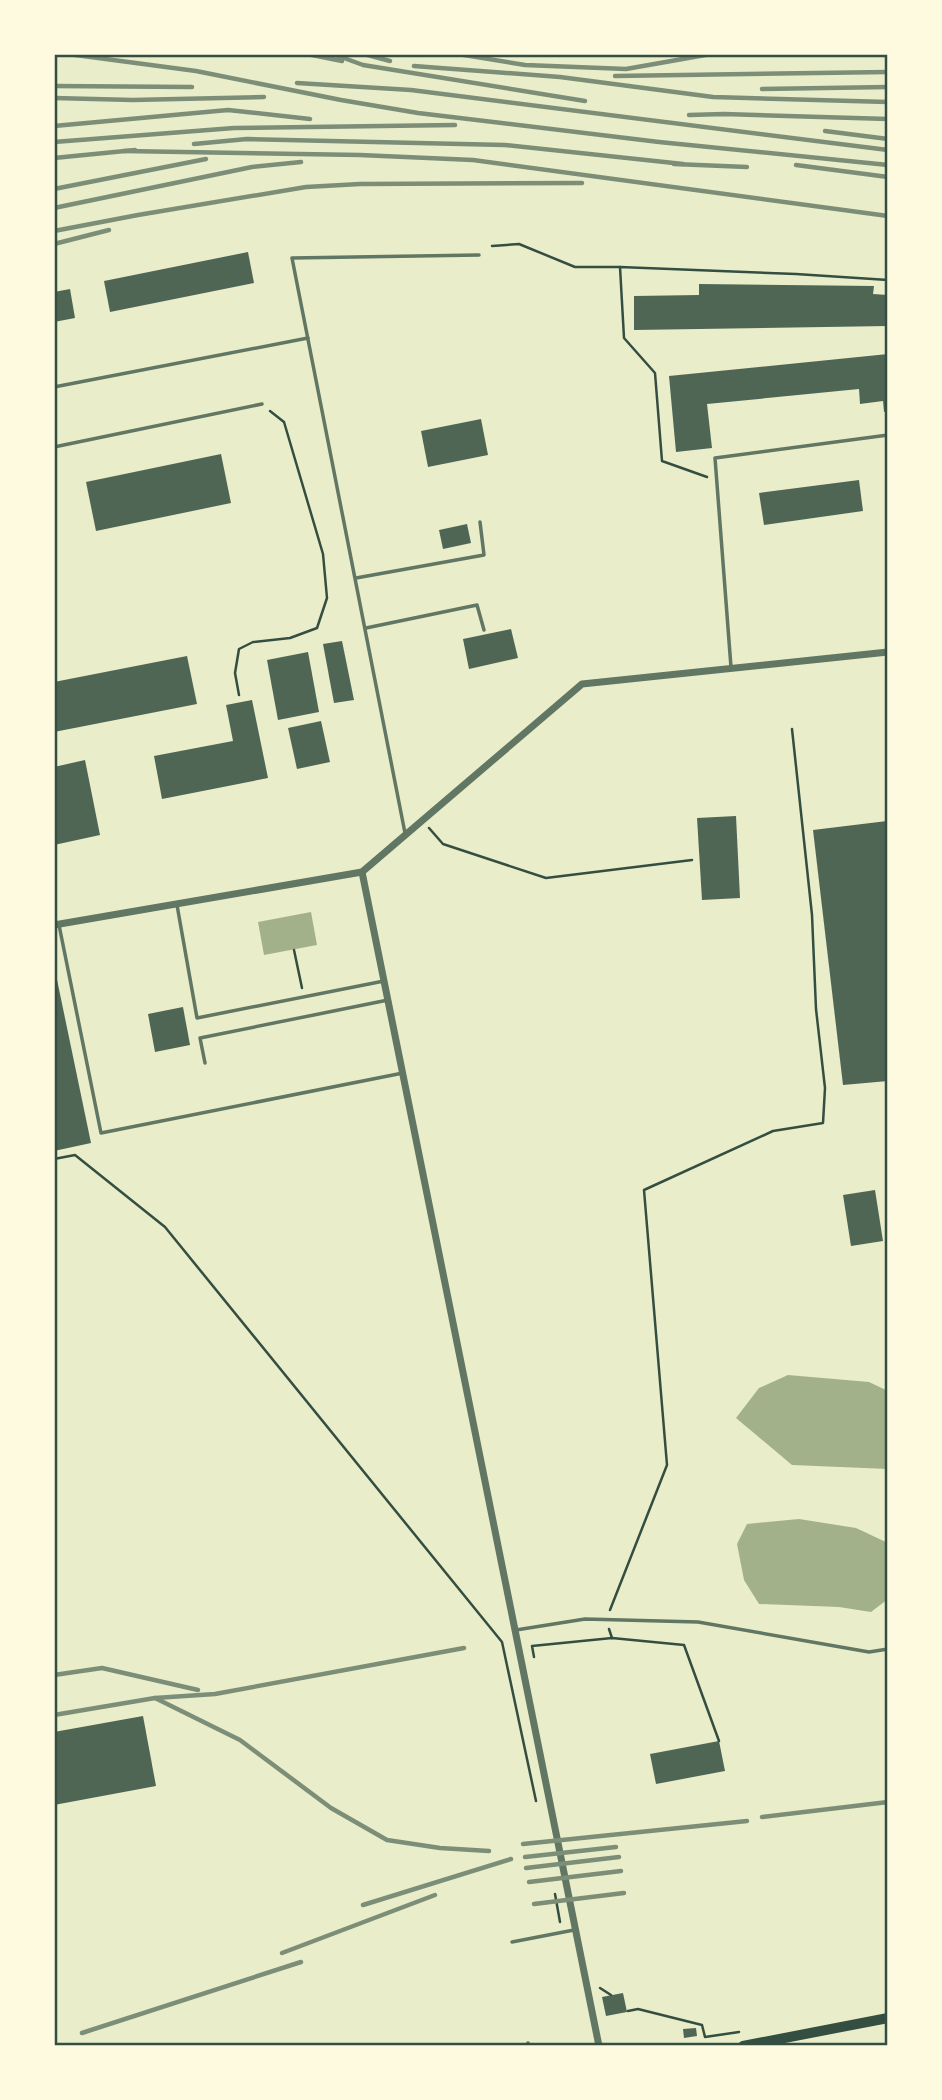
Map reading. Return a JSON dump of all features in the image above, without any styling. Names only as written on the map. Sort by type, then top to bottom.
[{"type":"main road","points":[[743,2046],[888,2018]]},
{"type":"street","points":[[57,925],[362,872],[582,684],[888,652]]},
{"type":"street","points":[[362,872],[599,2046]]},
{"type":"lane","points":[[406,835],[292,258],[479,255]]},
{"type":"lane","points":[[54,387],[309,338]]},
{"type":"lane","points":[[54,447],[262,404]]},
{"type":"lane","points":[[731,669],[715,458],[888,435]]},
{"type":"lane","points":[[356,578],[484,555],[480,522]]},
{"type":"lane","points":[[366,628],[477,605],[485,630]]},
{"type":"lane","points":[[176,904],[197,1018],[384,981]]},
{"type":"lane","points":[[57,925],[101,1133],[402,1073]]},
{"type":"lane","points":[[205,1063],[200,1038],[388,1000]]},
{"type":"lane","points":[[515,1630],[585,1619],[698,1622],[869,1652],[888,1649]]},
{"type":"lane","points":[[512,1942],[576,1929]]},
{"type":"path","points":[[492,246],[519,244],[575,267],[888,280]]},
{"type":"path","points":[[620,267],[624,338],[655,373],[662,461],[717,481]]},
{"type":"path","points":[[239,695],[234,673],[240,649],[253,642],[290,638],[317,628],[327,598],[323,554],[284,422],[262,404]]},
{"type":"path","points":[[612,1638],[606,1620],[667,1465],[644,1190],[773,1131],[823,1123],[825,1088],[816,1009],[812,915],[792,729]]},
{"type":"path","points":[[422,821],[443,844],[547,878],[692,860]]},
{"type":"path","points":[[294,950],[303,997]]},
{"type":"path","points":[[54,1159],[75,1155],[165,1227],[502,1642],[538,1810]]},
{"type":"path","points":[[534,1659],[531,1646],[612,1638],[684,1645],[719,1741]]},
{"type":"path","points":[[555,1891],[562,1932]]},
{"type":"path","points":[[595,1984],[611,1995]]},
{"type":"path","points":[[628,2011],[638,2009],[702,2025],[705,2037],[741,2032]]},
{"type":"shaded area","points":[[311,912],[317,945],[264,955],[258,922]]},
{"type":"shaded area","points":[[788,1375],[869,1382],[888,1391],[888,1469],[792,1465],[736,1418],[759,1388]]},
{"type":"shaded area","points":[[799,1519],[856,1528],[888,1543],[888,1599],[871,1612],[839,1607],[759,1604],[744,1580],[737,1544],[747,1524]]},
{"type":"building","points":[[248,252],[254,283],[110,312],[104,281]]},
{"type":"building","points":[[699,284],[874,286],[873,294],[888,295],[888,326],[634,330],[634,296],[699,295]]},
{"type":"building","points":[[70,289],[75,318],[54,322],[54,292]]},
{"type":"building","points":[[888,354],[888,411],[884,412],[883,401],[860,404],[859,389],[707,404],[712,448],[676,452],[669,376]]},
{"type":"building","points":[[481,419],[488,455],[428,467],[421,431]]},
{"type":"building","points":[[221,454],[231,503],[96,531],[86,482]]},
{"type":"building","points":[[859,480],[863,511],[764,525],[759,493]]},
{"type":"building","points":[[467,524],[471,543],[443,549],[439,530]]},
{"type":"building","points":[[511,629],[518,658],[469,669],[463,639]]},
{"type":"building","points":[[342,641],[354,700],[334,703],[323,644]]},
{"type":"building","points":[[308,652],[319,712],[278,720],[267,660]]},
{"type":"building","points":[[187,656],[197,704],[54,732],[54,682]]},
{"type":"building","points":[[252,700],[268,778],[162,799],[154,756],[233,741],[226,705]]},
{"type":"building","points":[[321,721],[330,762],[297,769],[288,728]]},
{"type":"building","points":[[85,760],[100,835],[54,845],[54,767]]},
{"type":"building","points":[[736,816],[740,898],[702,900],[697,818]]},
{"type":"building","points":[[887,821],[888,1081],[843,1085],[813,830]]},
{"type":"building","points":[[54,971],[91,1143],[54,1151]]},
{"type":"building","points":[[183,1007],[190,1045],[155,1052],[148,1014]]},
{"type":"building","points":[[875,1190],[883,1241],[851,1246],[843,1195]]},
{"type":"building","points":[[143,1716],[156,1786],[54,1805],[54,1732]]},
{"type":"building","points":[[719,1741],[725,1771],[656,1784],[650,1754]]},
{"type":"building","points":[[623,1993],[627,2012],[606,2016],[602,1997]]},
{"type":"building","points":[[696,2028],[697,2036],[684,2038],[683,2029]]},
{"type":"railway","points":[[68,54],[196,71],[418,113],[659,142],[888,165]]},
{"type":"railway","points":[[307,54],[342,61]]},
{"type":"railway","points":[[333,54],[363,65],[585,101]]},
{"type":"railway","points":[[364,54],[390,61]]},
{"type":"railway","points":[[458,54],[525,65],[626,69],[711,54]]},
{"type":"railway","points":[[414,66],[560,77],[713,97],[888,102]]},
{"type":"railway","points":[[615,76],[888,72]]},
{"type":"railway","points":[[297,83],[411,90],[888,150]]},
{"type":"railway","points":[[54,86],[192,87]]},
{"type":"railway","points":[[762,89],[888,87]]},
{"type":"railway","points":[[54,98],[133,100],[264,97]]},
{"type":"railway","points":[[54,126],[228,110],[310,119]]},
{"type":"railway","points":[[689,115],[888,119]]},
{"type":"railway","points":[[54,142],[234,128],[455,125]]},
{"type":"railway","points":[[825,131],[888,139]]},
{"type":"railway","points":[[194,144],[247,139],[505,145],[683,164]]},
{"type":"railway","points":[[54,158],[135,150]]},
{"type":"railway","points":[[124,151],[473,160],[888,216]]},
{"type":"railway","points":[[54,189],[206,159]]},
{"type":"railway","points":[[54,208],[252,167],[301,162]]},
{"type":"railway","points":[[674,164],[747,167]]},
{"type":"railway","points":[[796,165],[888,177]]},
{"type":"railway","points":[[54,231],[306,187],[360,184],[582,183]]},
{"type":"railway","points":[[54,244],[109,230]]},
{"type":"railway","points":[[54,1715],[155,1698],[215,1694],[464,1648]]},
{"type":"railway","points":[[54,1675],[102,1668],[198,1690]]},
{"type":"railway","points":[[155,1698],[240,1740],[331,1808],[387,1840],[440,1848],[489,1851]]},
{"type":"railway","points":[[762,1817],[888,1802]]},
{"type":"railway","points":[[523,1844],[747,1821]]},
{"type":"railway","points":[[525,1857],[616,1847]]},
{"type":"railway","points":[[526,1868],[619,1857]]},
{"type":"railway","points":[[363,1905],[511,1859]]},
{"type":"railway","points":[[529,1882],[621,1871]]},
{"type":"railway","points":[[534,1904],[624,1893]]},
{"type":"railway","points":[[282,1953],[435,1895]]},
{"type":"railway","points":[[82,2033],[301,1962]]}]
